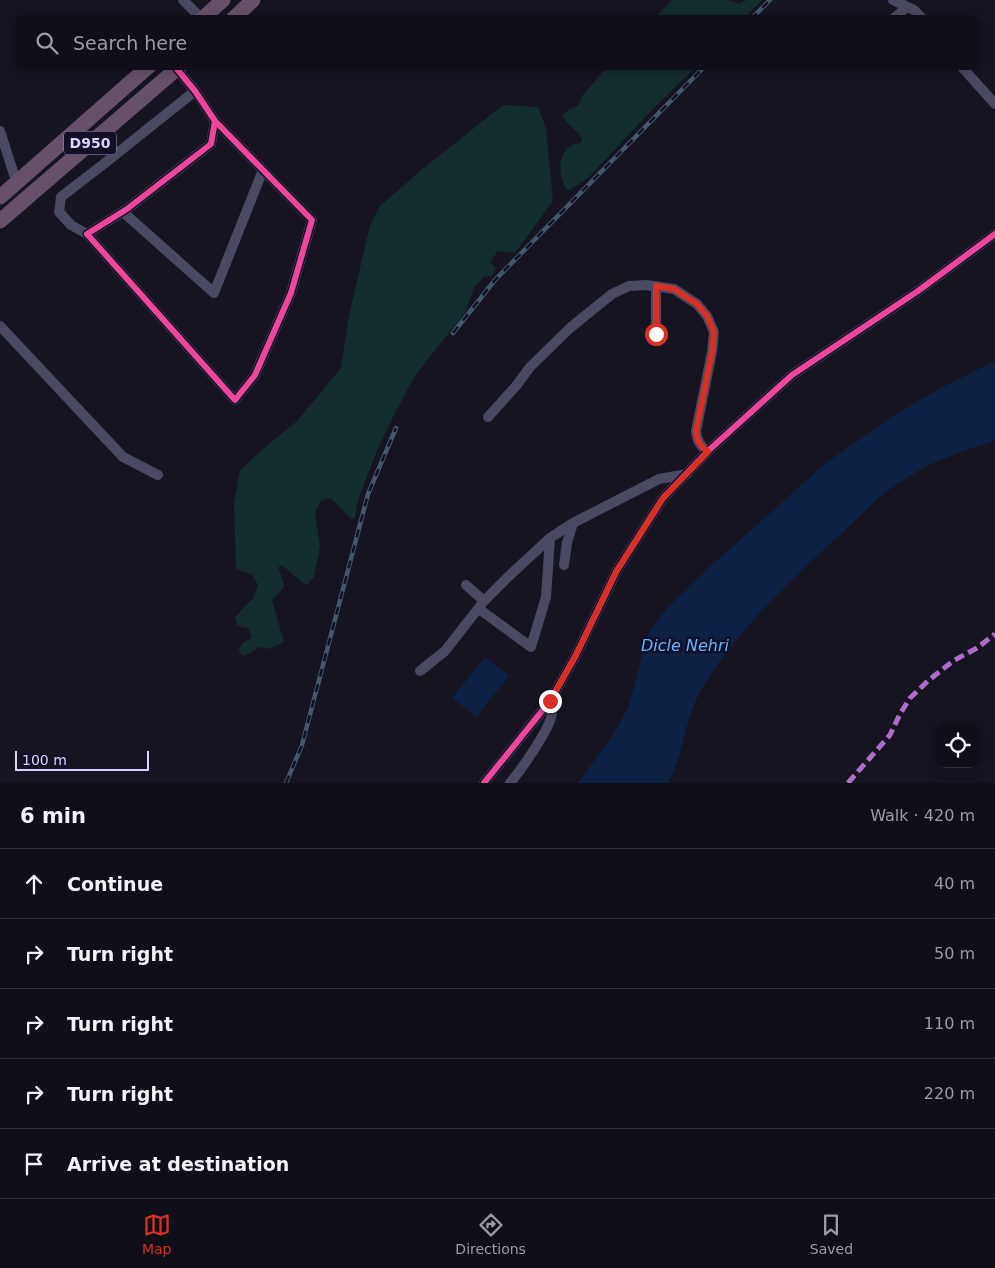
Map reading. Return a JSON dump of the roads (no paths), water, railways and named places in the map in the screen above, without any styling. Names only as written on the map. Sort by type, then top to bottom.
[{"type":"highway","points":[[206,15],[223,0]]},
{"type":"highway","points":[[236,15],[253,0]]},
{"type":"highway","name":"D950","points":[[0,197],[145,70]]},
{"type":"highway","name":"D950","points":[[0,221],[177,70]]},
{"type":"street","points":[[183,0],[198,15]]},
{"type":"street","points":[[893,0],[914,10],[919,15]]},
{"type":"street","points":[[898,15],[907,7]]},
{"type":"street","points":[[180,70],[196,91],[215,121],[312,220],[291,293],[255,375],[235,400],[87,234],[71,226],[59,212],[61,197],[196,91]]},
{"type":"street","points":[[965,70],[995,104]]},
{"type":"street","points":[[87,234],[123,212],[211,144],[215,121]]},
{"type":"street","points":[[0,131],[17,184]]},
{"type":"street","points":[[123,212],[214,293],[263,170]]},
{"type":"street","points":[[484,783],[550,701],[576,655],[616,572],[663,498],[708,452],[792,375],[918,291],[995,234]]},
{"type":"street","points":[[488,416],[516,386],[535,361],[570,328],[612,294],[629,286],[656,286],[674,289],[697,304],[707,316],[714,332],[712,352],[696,431],[697,440],[708,452]]},
{"type":"street","points":[[656,286],[656,334]]},
{"type":"street","points":[[0,326],[123,457],[158,475]]},
{"type":"street","points":[[420,671],[445,651],[481,605],[508,576],[550,538],[573,523],[659,479],[687,474]]},
{"type":"street","points":[[564,566],[567,543],[573,523]]},
{"type":"street","points":[[466,585],[481,605],[531,647],[546,597],[550,538]]},
{"type":"street","points":[[510,783],[543,733],[552,714],[550,701]]},
{"type":"water","name":"Dicle Nehri","points":[[995,361],[995,441],[938,461],[896,485],[872,504],[764,608],[728,650],[699,694],[668,783],[578,783],[611,738],[628,708],[649,632],[668,607],[827,462],[892,417],[937,390]]},
{"type":"water","points":[[485,657],[509,676],[476,717],[452,698]]},
{"type":"railway","points":[[755,15],[770,0]]},
{"type":"railway","points":[[453,333],[495,280],[701,70]]},
{"type":"railway","points":[[286,783],[302,745],[368,494],[396,428]]}]
